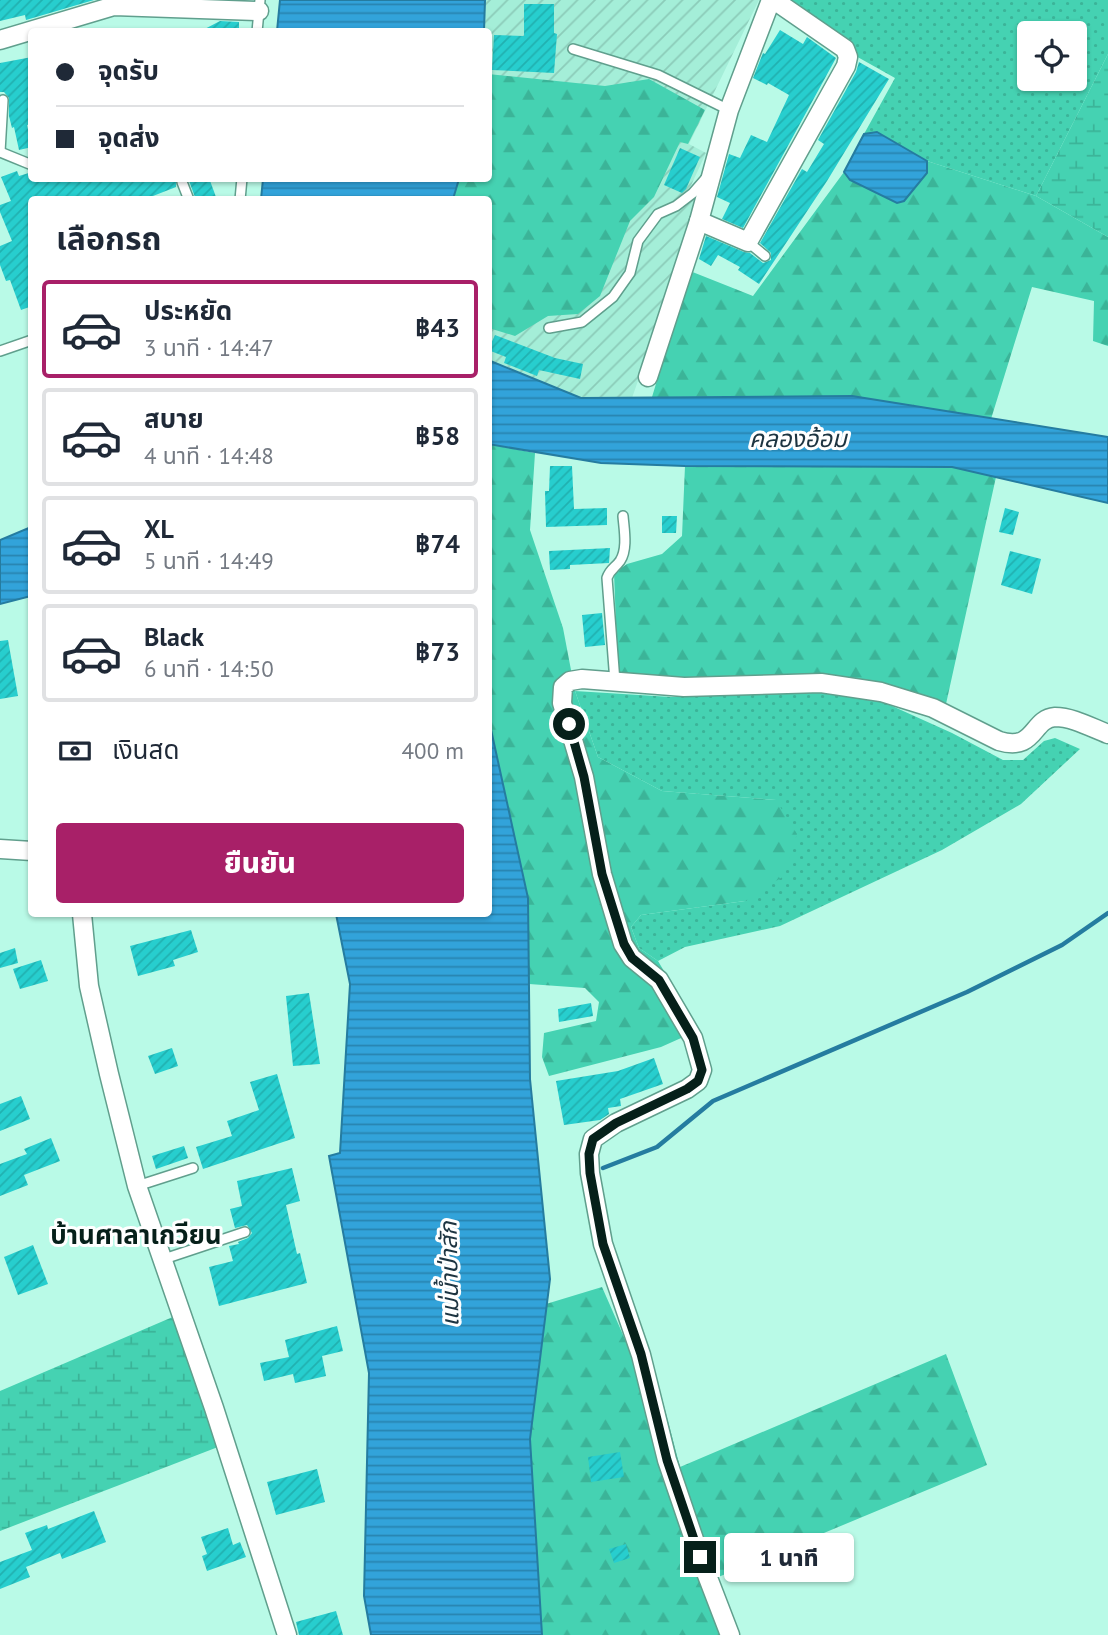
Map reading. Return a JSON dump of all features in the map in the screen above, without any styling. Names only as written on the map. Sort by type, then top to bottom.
[{"type":"street","points":[[648,377],[699,221],[729,110],[773,0],[845,49],[848,57],[846,66],[748,243],[699,221]]},
{"type":"street","points":[[35,28],[105,4],[259,6]]},
{"type":"street","points":[[0,40],[28,30]]},
{"type":"street","points":[[730,1635],[667,1460],[641,1354],[603,1244],[589,1154],[593,1139],[616,1123],[687,1089],[698,1081],[702,1070],[693,1038],[659,980],[632,958],[624,944],[602,874],[584,777],[562,703],[564,687],[570,681],[582,679],[684,687],[821,683],[881,692],[933,708],[999,741],[1011,744],[1022,742],[1046,720],[1056,717],[1075,721],[1108,734]]},
{"type":"street","points":[[0,849],[28,851]]},
{"type":"street","points":[[82,917],[89,986],[137,1186],[214,1408],[287,1635]]},
{"type":"lane","points":[[257,28],[259,6]]},
{"type":"lane","points":[[573,50],[658,75],[729,110]]},
{"type":"lane","points":[[3,100],[0,152],[28,163]]},
{"type":"lane","points":[[550,328],[582,322],[613,297],[630,273],[638,241],[658,214],[693,193],[711,173]]},
{"type":"lane","points":[[182,182],[187,196]]},
{"type":"lane","points":[[748,243],[765,256]]},
{"type":"lane","points":[[0,351],[28,341]]},
{"type":"lane","points":[[615,682],[607,578],[611,568],[621,560],[625,548],[623,516]]},
{"type":"lane","points":[[137,1186],[193,1168]]},
{"type":"lane","points":[[161,1260],[246,1231]]},
{"type":"shaded area","points":[[485,0],[759,0],[689,144],[706,153],[688,192],[700,197],[632,398],[581,398],[492,362],[492,196],[454,196],[458,182],[492,182],[492,28],[484,28]]},
{"type":"green space","points":[[785,0],[1108,0],[1108,54],[1036,196],[927,161],[877,132],[864,134],[895,78],[854,55]]},
{"type":"green space","points":[[1108,54],[1108,237],[1036,196]]},
{"type":"green space","points":[[492,74],[605,86],[649,79],[705,110],[688,144],[680,142],[654,197],[630,221],[600,296],[578,314],[548,316],[515,336],[492,329],[492,196],[454,196],[458,182],[492,182]]},
{"type":"green space","points":[[927,161],[1036,196],[1108,237],[1108,346],[1093,341],[1094,301],[1032,287],[991,419],[852,396],[652,397],[690,271],[753,296],[844,172],[850,180],[927,173]]},
{"type":"green space","points":[[492,445],[535,453],[530,530],[563,628],[575,691],[598,757],[662,791],[776,800],[797,834],[784,876],[745,901],[641,915],[631,927],[639,948],[658,961],[699,1030],[661,1047],[549,1076],[542,1057],[544,1033],[596,1021],[599,1002],[585,988],[529,984],[528,898],[492,734]]},
{"type":"green space","points":[[685,466],[952,467],[996,477],[946,704],[938,708],[884,690],[676,683],[618,676],[614,573],[627,564],[662,554],[682,536]]},
{"type":"green space","points":[[575,691],[671,697],[819,691],[881,701],[952,733],[1003,760],[1023,760],[1044,741],[1055,738],[1080,749],[1021,804],[942,850],[780,926],[685,947],[658,961],[639,948],[631,927],[641,915],[745,901],[776,800],[662,791],[598,757]]},
{"type":"green space","points":[[602,1287],[631,1353],[649,1349],[680,1467],[946,1354],[987,1465],[716,1578],[736,1635],[542,1635],[530,1439],[546,1304]]},
{"type":"green space","points":[[175,1316],[218,1447],[0,1531],[0,1391]]},
{"type":"water","points":[[280,0],[485,0],[484,28],[277,28]]},
{"type":"water","points":[[877,132],[927,161],[927,173],[904,201],[897,203],[850,180],[844,172],[864,134]]},
{"type":"water","points":[[263,182],[458,182],[454,196],[261,196]]},
{"type":"water","name":"คลองอ้อม","points":[[492,362],[581,398],[852,396],[1108,437],[1108,503],[952,467],[601,463],[492,445]]},
{"type":"water","points":[[28,528],[28,597],[0,604],[0,540]]},
{"type":"water","name":"แม่น้ำป่าสัก","points":[[492,734],[528,898],[530,1079],[550,1279],[530,1439],[542,1635],[371,1635],[364,1596],[369,1373],[329,1156],[340,1153],[350,984],[337,917],[492,917]]},
{"type":"building","points":[[0,0],[94,0],[26,20],[25,15],[0,21]]},
{"type":"building","points":[[524,4],[554,4],[554,33],[557,34],[554,73],[492,70],[494,35],[524,36]]},
{"type":"building","points":[[220,21],[239,22],[239,28],[207,28]]},
{"type":"building","points":[[780,30],[803,44],[807,37],[836,58],[743,228],[722,219],[730,203],[717,197],[729,154],[740,158],[751,135],[767,142],[789,95],[753,78],[763,53],[765,54]]},
{"type":"building","points":[[28,58],[28,148],[19,150],[9,116],[9,98],[4,92],[0,92],[0,63]]},
{"type":"building","points":[[859,62],[889,79],[827,181],[759,284],[738,270],[740,267],[718,255],[711,266],[699,259],[706,236],[750,253],[763,263],[771,260],[771,253],[760,243],[802,169],[807,172],[824,144],[818,140]]},
{"type":"building","points":[[680,148],[700,157],[682,193],[664,185]]},
{"type":"building","points":[[17,171],[19,176],[28,173],[28,182],[176,182],[176,187],[153,196],[28,196],[28,307],[21,310],[10,280],[6,281],[0,265],[0,246],[12,241],[0,212],[0,205],[11,201],[1,177]]},
{"type":"building","points":[[189,182],[210,182],[216,196],[195,196]]},
{"type":"building","points":[[495,335],[555,358],[583,364],[580,379],[539,370],[537,376],[504,363],[506,357],[492,352]]},
{"type":"building","points":[[550,466],[572,466],[574,509],[607,508],[607,525],[546,527],[545,491],[549,491]]},
{"type":"building","points":[[1005,508],[1019,512],[1013,535],[999,532]]},
{"type":"building","points":[[662,516],[677,516],[676,533],[662,533]]},
{"type":"building","points":[[610,548],[609,563],[570,565],[570,569],[550,570],[549,551]]},
{"type":"building","points":[[1010,551],[1041,559],[1032,594],[1001,585]]},
{"type":"building","points":[[602,613],[605,645],[585,647],[582,615]]},
{"type":"building","points":[[8,640],[18,696],[0,699],[0,641]]},
{"type":"building","points":[[191,930],[198,952],[173,960],[175,966],[138,976],[130,946]]},
{"type":"building","points":[[15,948],[18,963],[0,968],[0,953]]},
{"type":"building","points":[[41,960],[48,981],[20,989],[13,969]]},
{"type":"building","points":[[309,993],[320,1064],[293,1066],[286,996]]},
{"type":"building","points":[[591,1003],[593,1016],[559,1022],[558,1009]]},
{"type":"building","points":[[172,1048],[178,1066],[155,1074],[148,1056]]},
{"type":"building","points":[[654,1058],[663,1084],[620,1099],[621,1106],[608,1108],[609,1114],[600,1120],[564,1125],[556,1081],[618,1071]]},
{"type":"building","points":[[277,1074],[295,1138],[203,1169],[196,1147],[232,1136],[227,1121],[259,1110],[250,1082]]},
{"type":"building","points":[[21,1096],[30,1119],[0,1131],[0,1104]]},
{"type":"building","points":[[51,1138],[60,1161],[24,1175],[28,1185],[0,1196],[0,1164],[27,1154],[24,1149]]},
{"type":"building","points":[[184,1146],[188,1158],[156,1169],[152,1156]]},
{"type":"building","points":[[292,1168],[300,1201],[286,1205],[297,1254],[300,1253],[307,1283],[219,1306],[209,1267],[233,1261],[229,1246],[239,1244],[238,1242],[252,1233],[247,1225],[235,1228],[230,1209],[242,1206],[237,1181]]},
{"type":"building","points":[[33,1245],[48,1284],[18,1295],[4,1257]]},
{"type":"building","points":[[337,1326],[343,1351],[322,1356],[326,1376],[295,1383],[293,1374],[264,1381],[260,1363],[289,1357],[285,1340]]},
{"type":"building","points":[[620,1452],[624,1477],[591,1482],[588,1457]]},
{"type":"building","points":[[317,1469],[325,1502],[276,1515],[267,1482]]},
{"type":"building","points":[[94,1511],[106,1542],[62,1559],[60,1553],[26,1567],[30,1577],[0,1589],[0,1562],[32,1550],[25,1533],[47,1525],[48,1529]]},
{"type":"building","points":[[228,1528],[233,1545],[240,1542],[246,1557],[207,1571],[202,1556],[207,1554],[201,1537]]},
{"type":"building","points":[[626,1544],[630,1558],[614,1563],[609,1549]]},
{"type":"building","points":[[336,1611],[343,1635],[299,1635],[296,1622]]},
{"type":"waterway","points":[[603,1168],[657,1147],[713,1101],[967,992],[1062,945],[1108,913]]},
{"type":"district","name":"บ้านศาลาเกวียน","points":[[136,1234]]},
{"type":"route","points":[[569,724],[584,777],[602,874],[624,944],[632,958],[659,980],[693,1038],[702,1070],[698,1081],[687,1089],[616,1123],[593,1139],[589,1154],[603,1244],[641,1354],[667,1460],[700,1557]]}]
